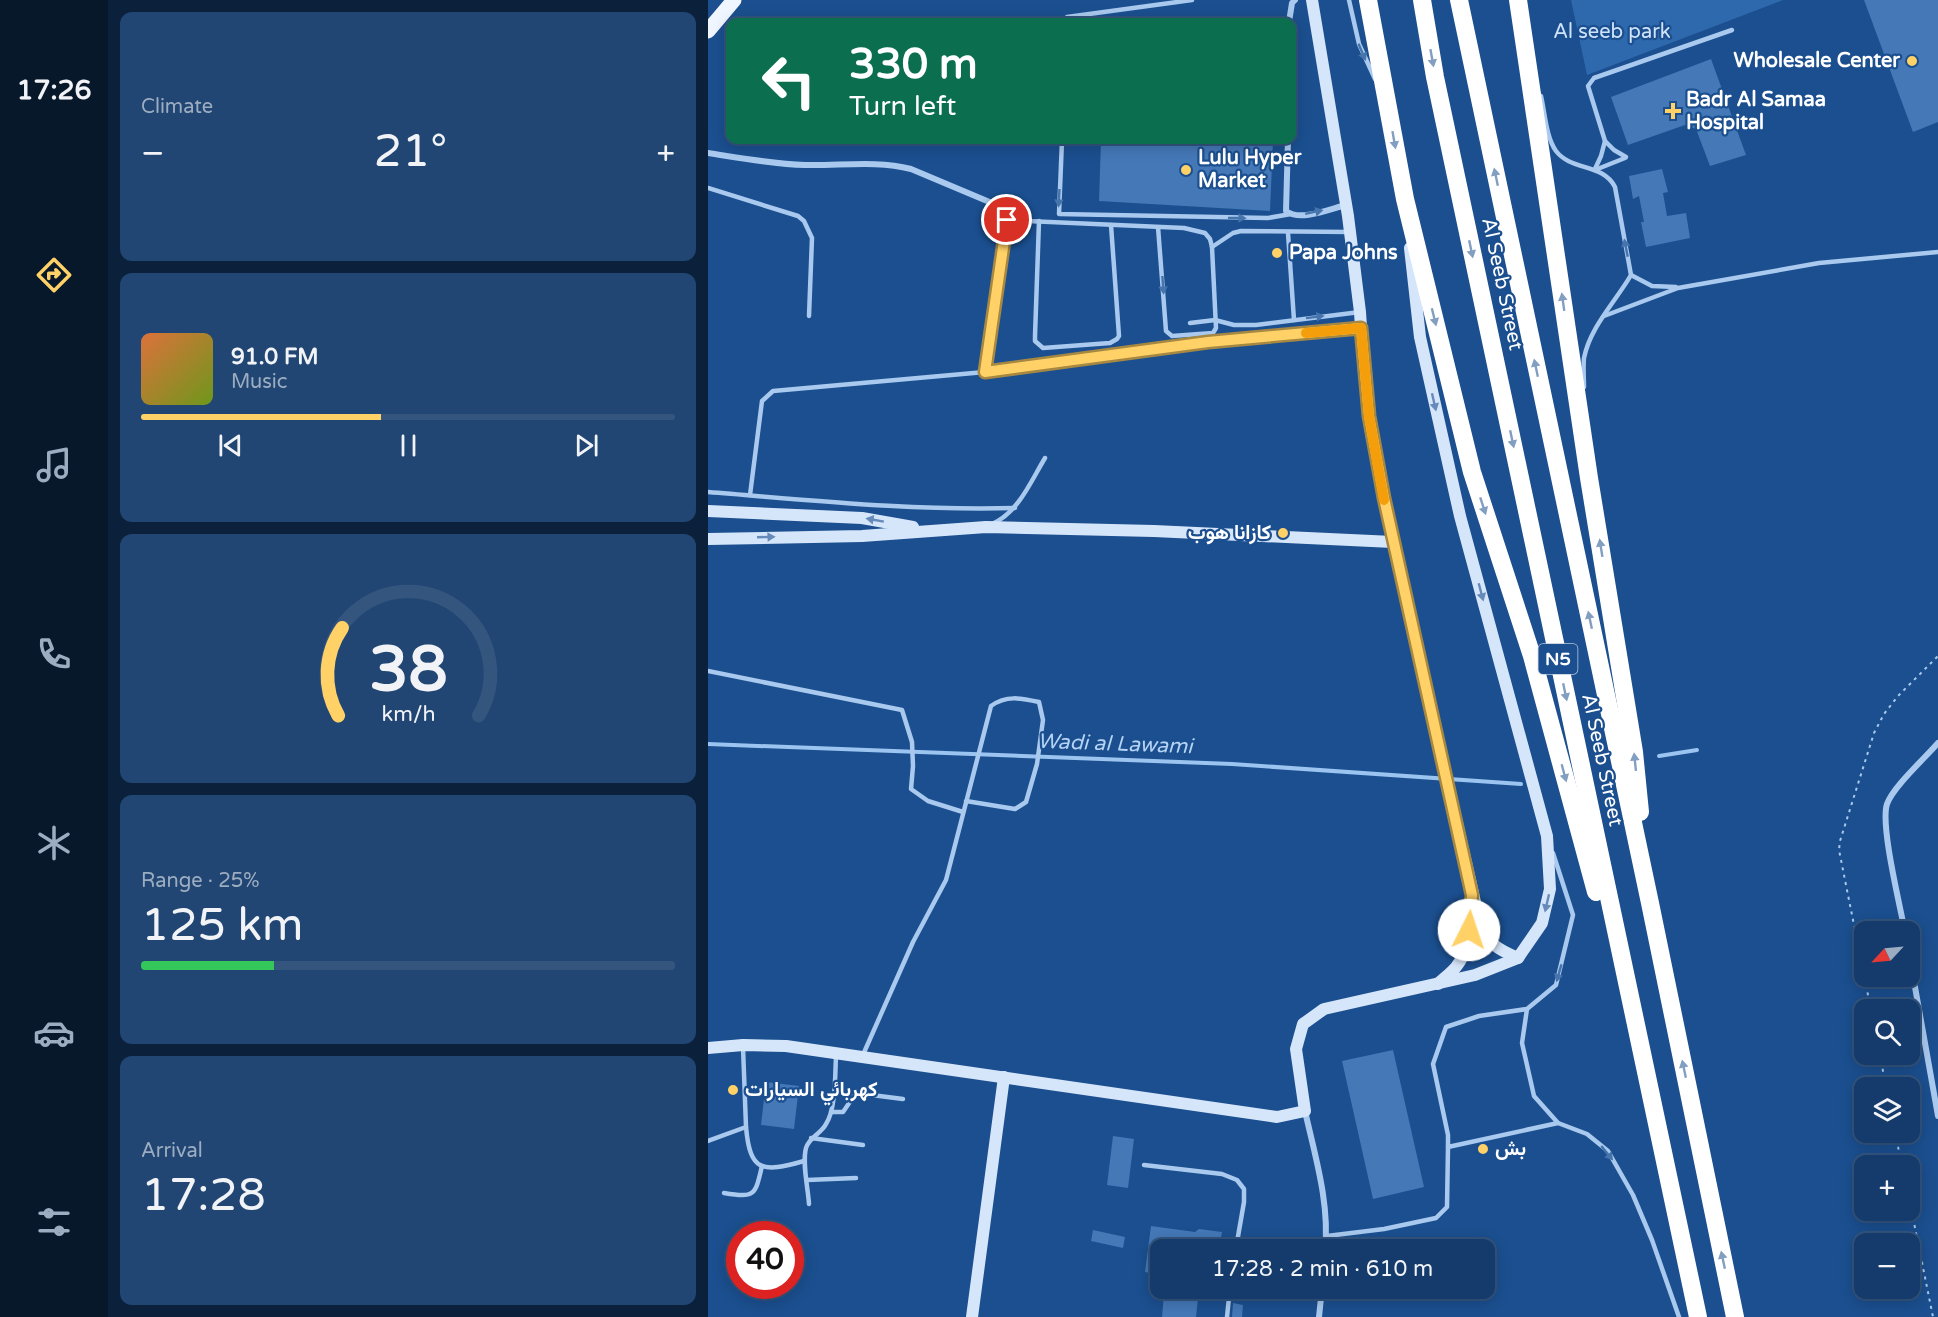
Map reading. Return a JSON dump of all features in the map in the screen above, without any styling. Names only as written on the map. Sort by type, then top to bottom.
[{"type":"highway","points":[[1368,0],[1405,199],[1472,472],[1532,656],[1604,921],[1645,1090],[1666,1164]]},
{"type":"highway","name":"Al Seeb Street","points":[[1422,0],[1437,88],[1698,1317]]},
{"type":"highway","name":"Al Seeb Street","points":[[1459,0],[1735,1317]]},
{"type":"highway","points":[[1519,0],[1589,478],[1634,752],[1650,903]]},
{"type":"main road","points":[[708,31],[734,0]]},
{"type":"street","points":[[1290,18],[1292,3],[1295,0]]},
{"type":"street","points":[[1312,0],[1350,232],[1371,432],[1393,542],[1480,924],[1488,940],[1498,949],[1518,958]]},
{"type":"street","points":[[1288,144],[1287,211],[1291,214],[1307,214],[1346,205]]},
{"type":"street","points":[[708,153],[791,164],[899,166],[999,206],[1006,214],[1007,220],[985,372]]},
{"type":"street","points":[[1327,1239],[1324,1204],[1305,1111],[1296,1049],[1303,1024],[1324,1009],[1475,975],[1518,958],[1542,923],[1550,889],[1547,836],[1460,516],[1420,337],[1405,199]]},
{"type":"street","points":[[708,511],[862,518],[932,531]]},
{"type":"street","points":[[708,539],[862,536],[986,527],[1154,531],[1393,542]]},
{"type":"street","points":[[1903,921],[1885,821],[1887,803],[1899,786],[1938,743]]},
{"type":"street","points":[[1437,984],[1457,966],[1466,949],[1472,895]]},
{"type":"street","points":[[1915,987],[1938,1116]]},
{"type":"street","points":[[708,1048],[743,1045],[786,1046],[1277,1117],[1305,1111]]},
{"type":"street","points":[[972,1317],[1004,1077]]},
{"type":"street","points":[[1319,1317],[1321,1299]]},
{"type":"lane","points":[[1067,18],[1191,0]]},
{"type":"lane","points":[[1349,0],[1359,45],[1386,99]]},
{"type":"lane","points":[[1519,0],[1534,66]]},
{"type":"lane","points":[[1595,170],[1626,157],[1605,141],[1588,86],[1593,78],[1732,30]]},
{"type":"lane","points":[[1539,88],[1551,142],[1555,150],[1567,160],[1608,177],[1614,187],[1631,275],[1601,317],[1584,357],[1584,389]]},
{"type":"lane","points":[[1595,170],[1605,141]]},
{"type":"lane","points":[[1062,144],[1059,214],[1268,218],[1291,214]]},
{"type":"lane","points":[[708,188],[798,216],[804,221],[812,238],[809,316]]},
{"type":"lane","points":[[1007,220],[1184,228],[1205,233],[1212,247],[1216,330],[1213,333],[1172,336],[1166,331],[1158,227]]},
{"type":"lane","points":[[1039,221],[1035,341],[1043,348],[1114,342],[1119,336],[1111,225]]},
{"type":"lane","points":[[1212,247],[1233,233],[1241,231],[1350,232]]},
{"type":"lane","points":[[1288,233],[1294,320]]},
{"type":"lane","points":[[1601,317],[1678,288],[1819,263],[1938,252]]},
{"type":"lane","points":[[1631,275],[1652,286],[1678,288]]},
{"type":"lane","points":[[1190,323],[1215,320],[1234,325],[1256,325],[1360,312]]},
{"type":"lane","points":[[750,495],[762,400],[773,391],[985,372],[1208,342],[1361,328]]},
{"type":"lane","points":[[1584,400],[1589,478]]},
{"type":"lane","points":[[986,527],[1004,519],[1015,508],[1045,458]]},
{"type":"lane","points":[[708,492],[960,510],[1015,508]]},
{"type":"lane","points":[[708,671],[902,710],[912,742],[911,789],[928,801],[963,812]]},
{"type":"lane","points":[[862,1057],[913,942],[946,880],[963,812],[991,706],[1000,700],[1016,698],[1039,702],[1043,720],[1036,764],[1026,802],[1015,809],[966,801]]},
{"type":"lane","points":[[1327,1236],[1384,1229],[1436,1218],[1447,1207],[1448,1135],[1433,1064],[1446,1027],[1479,1016],[1527,1009],[1556,985],[1573,915],[1547,836]]},
{"type":"lane","points":[[1527,1009],[1522,1044],[1534,1096],[1558,1123],[1587,1134],[1608,1150],[1633,1195],[1652,1240],[1679,1317]]},
{"type":"lane","points":[[743,1045],[746,1126],[751,1157],[762,1166],[779,1167],[804,1161]]},
{"type":"lane","points":[[809,1204],[804,1161],[806,1147],[811,1138],[827,1123],[831,1112],[837,1053]]},
{"type":"lane","points":[[831,1112],[843,1112],[856,1093],[903,1099]]},
{"type":"lane","points":[[1448,1147],[1558,1123]]},
{"type":"lane","points":[[708,1141],[746,1126]]},
{"type":"lane","points":[[811,1138],[863,1145]]},
{"type":"lane","points":[[1144,1165],[1222,1174],[1238,1180],[1244,1189],[1238,1239]]},
{"type":"lane","points":[[723,1193],[746,1197],[753,1193],[758,1185],[762,1166]]},
{"type":"lane","points":[[807,1180],[856,1178]]},
{"type":"lane","points":[[1227,1317],[1229,1299]]},
{"type":"path","points":[[1868,999],[1839,841],[1874,734],[1884,714],[1898,696],[1938,656]]},
{"type":"path","points":[[1914,1221],[1933,1317]]},
{"type":"green space","name":"Al seeb park","points":[[1571,0],[1783,0],[1587,75]]},
{"type":"building","name":"Wholesale Center","points":[[1864,0],[1938,0],[1938,122],[1913,132]]},
{"type":"building","name":"Badr Al Samaa Hospital","points":[[1711,59],[1746,155],[1710,166],[1696,129],[1685,125],[1628,145],[1611,97]]},
{"type":"building","name":"Lulu Hyper Market","points":[[1101,144],[1273,144],[1270,211],[1099,201]]},
{"type":"building","points":[[1662,169],[1668,192],[1663,193],[1667,216],[1686,213],[1690,238],[1646,247],[1639,196],[1633,199],[1629,176]]},
{"type":"building","points":[[1393,1050],[1424,1187],[1373,1199],[1342,1061]]},
{"type":"building","points":[[766,1082],[799,1086],[794,1129],[761,1125]]},
{"type":"building","points":[[1113,1136],[1134,1139],[1128,1188],[1107,1185]]},
{"type":"building","points":[[1151,1226],[1195,1232],[1199,1229],[1222,1232],[1221,1239],[1150,1239],[1150,1273],[1145,1272]]},
{"type":"building","points":[[1093,1230],[1125,1237],[1123,1248],[1091,1241]]},
{"type":"building","points":[[1164,1299],[1198,1299],[1196,1317],[1162,1317]]},
{"type":"building","points":[[1233,1303],[1243,1305],[1242,1317],[1232,1317]]},
{"type":"waterway","name":"Wadi al Lawami","points":[[708,744],[1232,764],[1521,784]]},
{"type":"waterway","name":"Wadi al Lawami","points":[[1659,756],[1697,750]]},
{"type":"slow traffic","points":[[1306,333],[1361,328],[1371,432],[1384,500]]},
{"type":"place","name":"Wholesale Center","points":[[1912,61]]},
{"type":"place","name":"Badr Al Samaa Hospital","points":[[1673,111]]},
{"type":"place","name":"Lulu Hyper Market","points":[[1186,170]]},
{"type":"place","name":"Papa Johns","points":[[1277,253]]},
{"type":"place","name":"كازانا هوب","points":[[1283,533]]},
{"type":"place","name":"كهربائي السيارات","points":[[733,1090]]},
{"type":"place","name":"بش","points":[[1483,1149]]},
{"type":"route","points":[[1007,220],[985,372],[1208,342],[1361,328],[1371,432],[1393,542],[1432,708],[1472,895],[1469,930]]}]
